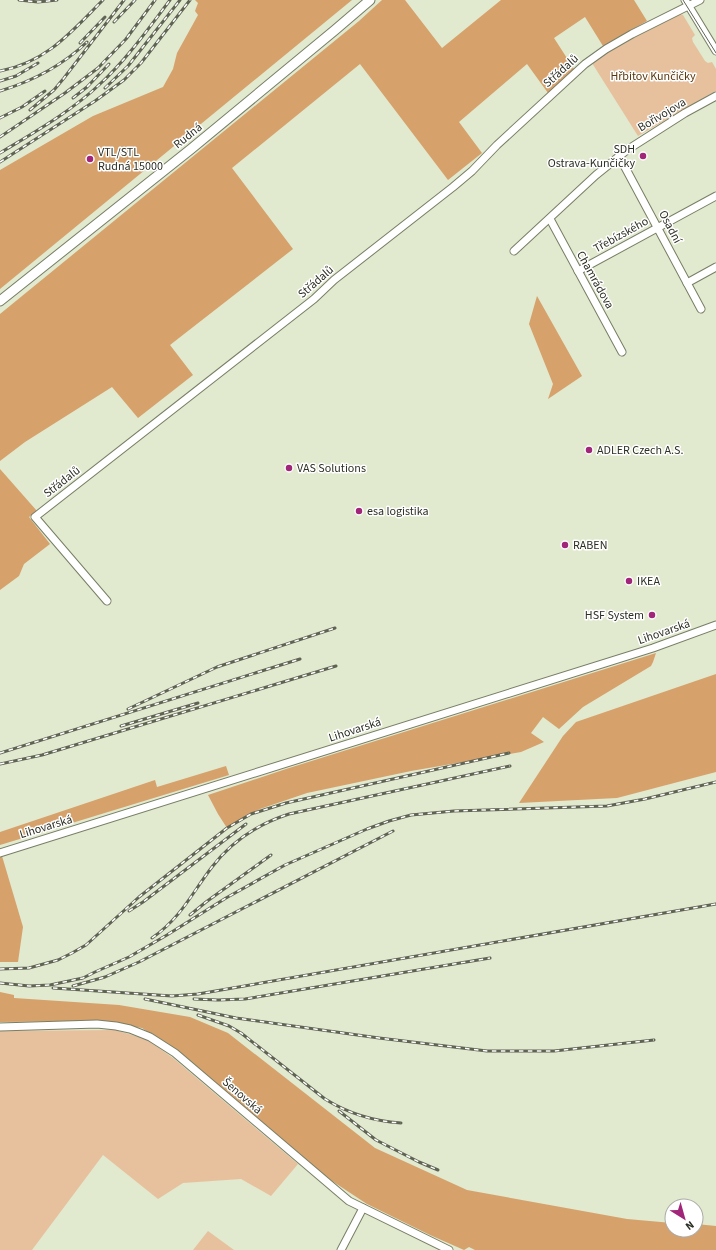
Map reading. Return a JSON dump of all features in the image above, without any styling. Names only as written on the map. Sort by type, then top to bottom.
[{"type":"main road","name":"Rudná","points":[[0,301],[191,149],[370,0]]},
{"type":"street","name":"Střádalů","points":[[107,601],[35,517],[314,299],[334,280],[453,187],[472,171],[497,145],[585,64],[606,49],[686,3],[700,0]]},
{"type":"street","points":[[686,3],[716,51]]},
{"type":"street","name":"Bořivojova","points":[[514,251],[596,175],[619,156],[652,133],[716,96]]},
{"type":"street","name":"Osadní","points":[[619,156],[701,309]]},
{"type":"street","name":"Třebízského","points":[[578,271],[716,196]]},
{"type":"street","name":"Chamrádova","points":[[550,219],[622,352]]},
{"type":"street","points":[[687,283],[716,267]]},
{"type":"street","name":"Lihovarská","points":[[0,853],[653,648],[716,625]]},
{"type":"street","name":"Šenovská","points":[[0,1027],[110,1025],[130,1029],[150,1037],[176,1054],[349,1201],[449,1250]]},
{"type":"street","points":[[341,1250],[363,1208]]},
{"type":"green space","name":"Hřbitov Kunčičky","points":[[677,13],[683,15],[695,35],[692,38],[693,42],[705,61],[708,63],[712,62],[716,69],[716,91],[638,136],[592,63],[615,47]]},
{"type":"green space","points":[[115,1030],[146,1039],[173,1058],[298,1164],[271,1196],[241,1179],[183,1183],[158,1199],[103,1155],[32,1250],[0,1250],[0,1031]]},
{"type":"green space","points":[[208,1231],[234,1250],[193,1250]]},
{"type":"shaded area","points":[[195,0],[352,0],[0,289],[0,170],[93,116],[163,87],[173,69],[177,53],[198,15],[195,11],[198,3]]},
{"type":"shaded area","points":[[382,0],[405,0],[442,48],[501,0],[634,0],[647,21],[603,46],[585,17],[554,38],[574,69],[548,93],[527,64],[459,122],[482,153],[448,180],[360,64],[232,168],[293,249],[170,345],[193,375],[138,418],[112,387],[25,442],[0,461],[0,314],[359,21]]},
{"type":"shaded area","points":[[537,296],[582,376],[548,399],[553,384],[529,324]]},
{"type":"shaded area","points":[[0,469],[37,511],[29,517],[50,544],[24,564],[19,576],[0,590]]},
{"type":"shaded area","points":[[656,653],[651,666],[583,707],[559,729],[543,717],[531,733],[544,742],[521,752],[411,771],[307,793],[260,809],[227,828],[208,795],[286,769]]},
{"type":"shaded area","points":[[716,674],[716,772],[617,798],[519,803],[563,736],[576,722]]},
{"type":"shaded area","points":[[226,766],[229,775],[0,845],[0,832],[155,780],[157,787]]},
{"type":"shaded area","points":[[2,856],[23,927],[18,962],[0,962],[0,857]]},
{"type":"shaded area","points":[[0,992],[14,995],[14,998],[119,1005],[190,1017],[228,1033],[375,1148],[467,1190],[627,1219],[664,1222],[664,1238],[704,1238],[704,1225],[716,1226],[716,1250],[475,1250],[469,1247],[464,1250],[367,1204],[326,1177],[185,1057],[142,1028],[97,1021],[0,1022]]},
{"type":"tram line","points":[[683,0],[716,53]]},
{"type":"railway","points":[[19,0],[38,2],[57,0]]},
{"type":"railway","points":[[0,71],[17,67],[45,53],[69,34],[103,0]]},
{"type":"railway","points":[[30,110],[54,90],[124,0]]},
{"type":"railway","points":[[114,22],[135,0]]},
{"type":"railway","points":[[0,137],[65,93],[98,68],[126,39],[155,0]]},
{"type":"railway","points":[[0,153],[52,121],[89,94],[128,54],[170,0]]},
{"type":"railway","points":[[105,88],[128,66],[180,0]]},
{"type":"railway","points":[[0,162],[95,101],[124,80],[141,63],[190,0]]},
{"type":"railway","points":[[80,43],[105,17]]},
{"type":"railway","points":[[0,91],[36,77],[58,65],[87,42]]},
{"type":"railway","points":[[0,81],[16,76],[38,63]]},
{"type":"railway","points":[[73,98],[87,87],[109,64]]},
{"type":"railway","points":[[0,118],[22,107],[45,91]]},
{"type":"railway","points":[[128,709],[217,667],[335,628]]},
{"type":"railway","points":[[0,753],[300,659]]},
{"type":"railway","points":[[0,764],[42,755],[336,666]]},
{"type":"railway","points":[[121,726],[198,703]]},
{"type":"railway","points":[[0,969],[29,968],[58,960],[86,945],[139,897],[227,828],[251,814],[286,803],[509,753]]},
{"type":"railway","points":[[152,938],[178,914],[212,867],[228,849],[256,828],[289,814],[510,766]]},
{"type":"railway","points":[[0,983],[29,986],[50,985],[83,978],[129,957],[226,898],[285,865],[367,829],[389,821],[411,815],[454,811],[607,806],[645,799],[716,782]]},
{"type":"railway","points":[[129,911],[246,824]]},
{"type":"railway","points":[[73,986],[105,977],[139,962],[393,831]]},
{"type":"railway","points":[[190,915],[271,855]]},
{"type":"railway","points":[[53,988],[172,996],[198,994],[716,904]]},
{"type":"railway","points":[[194,999],[245,999],[490,958]]},
{"type":"railway","points":[[145,999],[236,1018],[487,1051],[554,1051],[654,1040]]},
{"type":"railway","points":[[198,1015],[229,1026],[241,1033],[325,1099],[343,1109],[381,1121],[401,1123]]},
{"type":"railway","points":[[339,1111],[376,1140],[438,1170]]},
{"type":"place","name":"SDH Ostrava-Kunčičky","points":[[643,156]]},
{"type":"place","name":"VTL/STL Rudná 15000","points":[[90,159]]},
{"type":"place","name":"ADLER Czech A.S.","points":[[589,450]]},
{"type":"place","name":"VAS Solutions","points":[[289,468]]},
{"type":"place","name":"esa logistika","points":[[359,511]]},
{"type":"place","name":"RABEN","points":[[565,545]]},
{"type":"place","name":"IKEA","points":[[629,581]]},
{"type":"place","name":"HSF System","points":[[652,615]]}]
